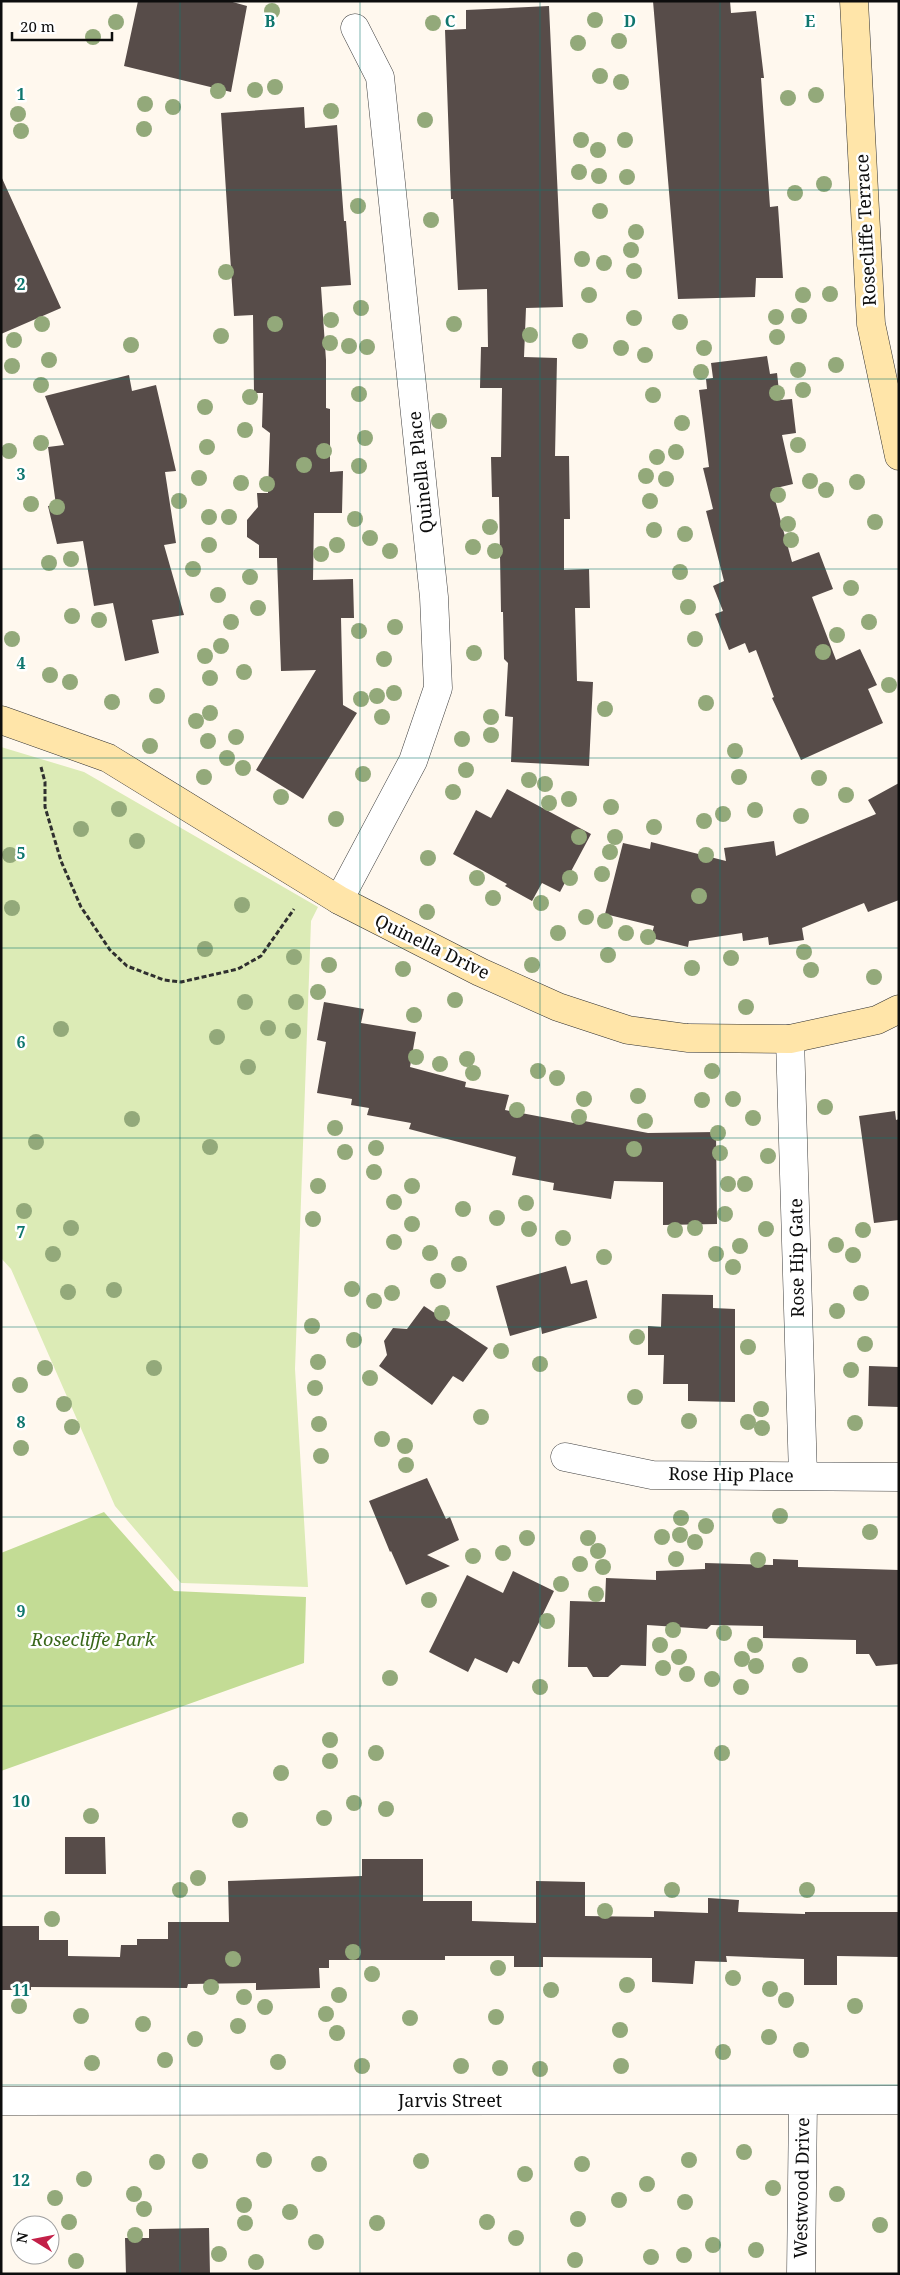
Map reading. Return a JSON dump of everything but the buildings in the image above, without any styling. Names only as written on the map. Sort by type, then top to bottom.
[{"type":"street","name":"Rosecliffe Terrace","points":[[854,1],[871,324],[899,456]]},
{"type":"street","name":"Quinella Place","points":[[339,900],[413,761],[438,688],[434,597],[380,77],[355,28]]},
{"type":"street","name":"Quinella Drive","points":[[1,720],[108,758],[339,900],[480,972],[558,1007],[628,1030],[687,1038],[790,1039],[877,1020],[899,1009]]},
{"type":"street","name":"Rose Hip Gate","points":[[790,1039],[803,1476]]},
{"type":"street","name":"Rose Hip Place","points":[[565,1457],[652,1474],[899,1477]]},
{"type":"street","name":"Jarvis Street","points":[[1,2101],[899,2100]]},
{"type":"street","name":"Westwood Drive","points":[[801,2274],[803,2101]]},
{"type":"path","points":[[34,732],[45,782],[45,807],[61,861],[81,907],[110,950],[127,966],[164,980],[181,982],[238,969],[261,956],[312,884]]},
{"type":"green space","points":[[1,747],[84,772],[318,907],[311,921],[295,1369],[308,1587],[181,1583],[115,1506],[11,1269],[1,1258]]},
{"type":"green space","name":"Rosecliffe Park","points":[[104,1512],[174,1591],[306,1597],[304,1663],[1,1771],[1,1553]]}]
